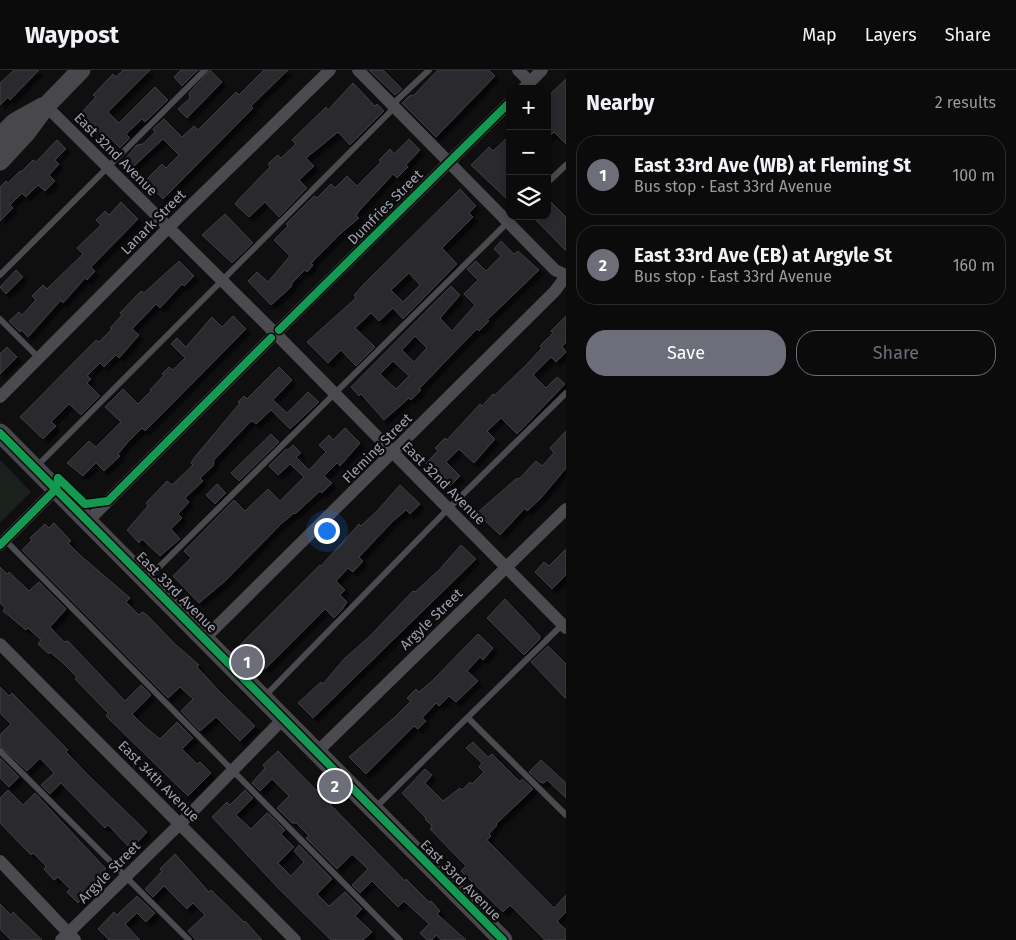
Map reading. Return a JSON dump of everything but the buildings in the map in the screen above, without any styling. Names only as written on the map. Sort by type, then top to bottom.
[{"type":"street","points":[[0,161],[26,133],[46,106],[81,70]]},
{"type":"street","name":"Lanark Street","points":[[0,397],[169,227],[330,70]]},
{"type":"street","points":[[358,70],[555,270],[566,275]]},
{"type":"street","points":[[518,70],[526,85],[542,70]]},
{"type":"street","points":[[0,137],[15,122],[46,106]]},
{"type":"street","name":"East 32nd Avenue","points":[[46,106],[565,624]]},
{"type":"street","name":"Dumfries Street","points":[[88,521],[506,106]]},
{"type":"street","name":"Fleming Street","points":[[205,638],[393,453],[555,290],[566,275]]},
{"type":"street","name":"East 33rd Avenue","points":[[0,433],[147,579],[503,940]]},
{"type":"street","points":[[2,543],[56,489]]},
{"type":"street","name":"Argyle Street","points":[[317,752],[566,509]]},
{"type":"street","name":"East 34th Avenue","points":[[0,644],[295,940]]},
{"type":"street","name":"Argyle Street","points":[[68,938],[284,718]]},
{"type":"street","points":[[0,861],[68,938]]},
{"type":"lane","points":[[0,275],[205,70]]},
{"type":"lane","points":[[35,468],[390,112],[429,70]]},
{"type":"lane","points":[[551,179],[566,165]]},
{"type":"lane","points":[[147,579],[507,222]]},
{"type":"lane","points":[[0,319],[39,358]]},
{"type":"lane","points":[[264,698],[448,509],[566,393]]},
{"type":"lane","points":[[2,543],[400,940]]},
{"type":"lane","points":[[374,809],[565,624]]},
{"type":"lane","points":[[468,718],[566,815]]},
{"type":"lane","points":[[0,751],[189,940]]},
{"type":"shaded area","points":[[0,460],[31,492],[0,523]]},
{"type":"cycle path","points":[[279,330],[506,106]]},
{"type":"cycle path","points":[[56,489],[58,478],[85,504],[108,501],[271,338]]},
{"type":"cycle path","points":[[0,433],[503,940]]},
{"type":"cycle path","points":[[0,545],[56,489]]},
{"type":"place","name":"East 33rd Ave (WB) at Fleming St","points":[[247,662]]},
{"type":"place","name":"East 33rd Ave (EB) at Argyle St","points":[[335,786]]}]
